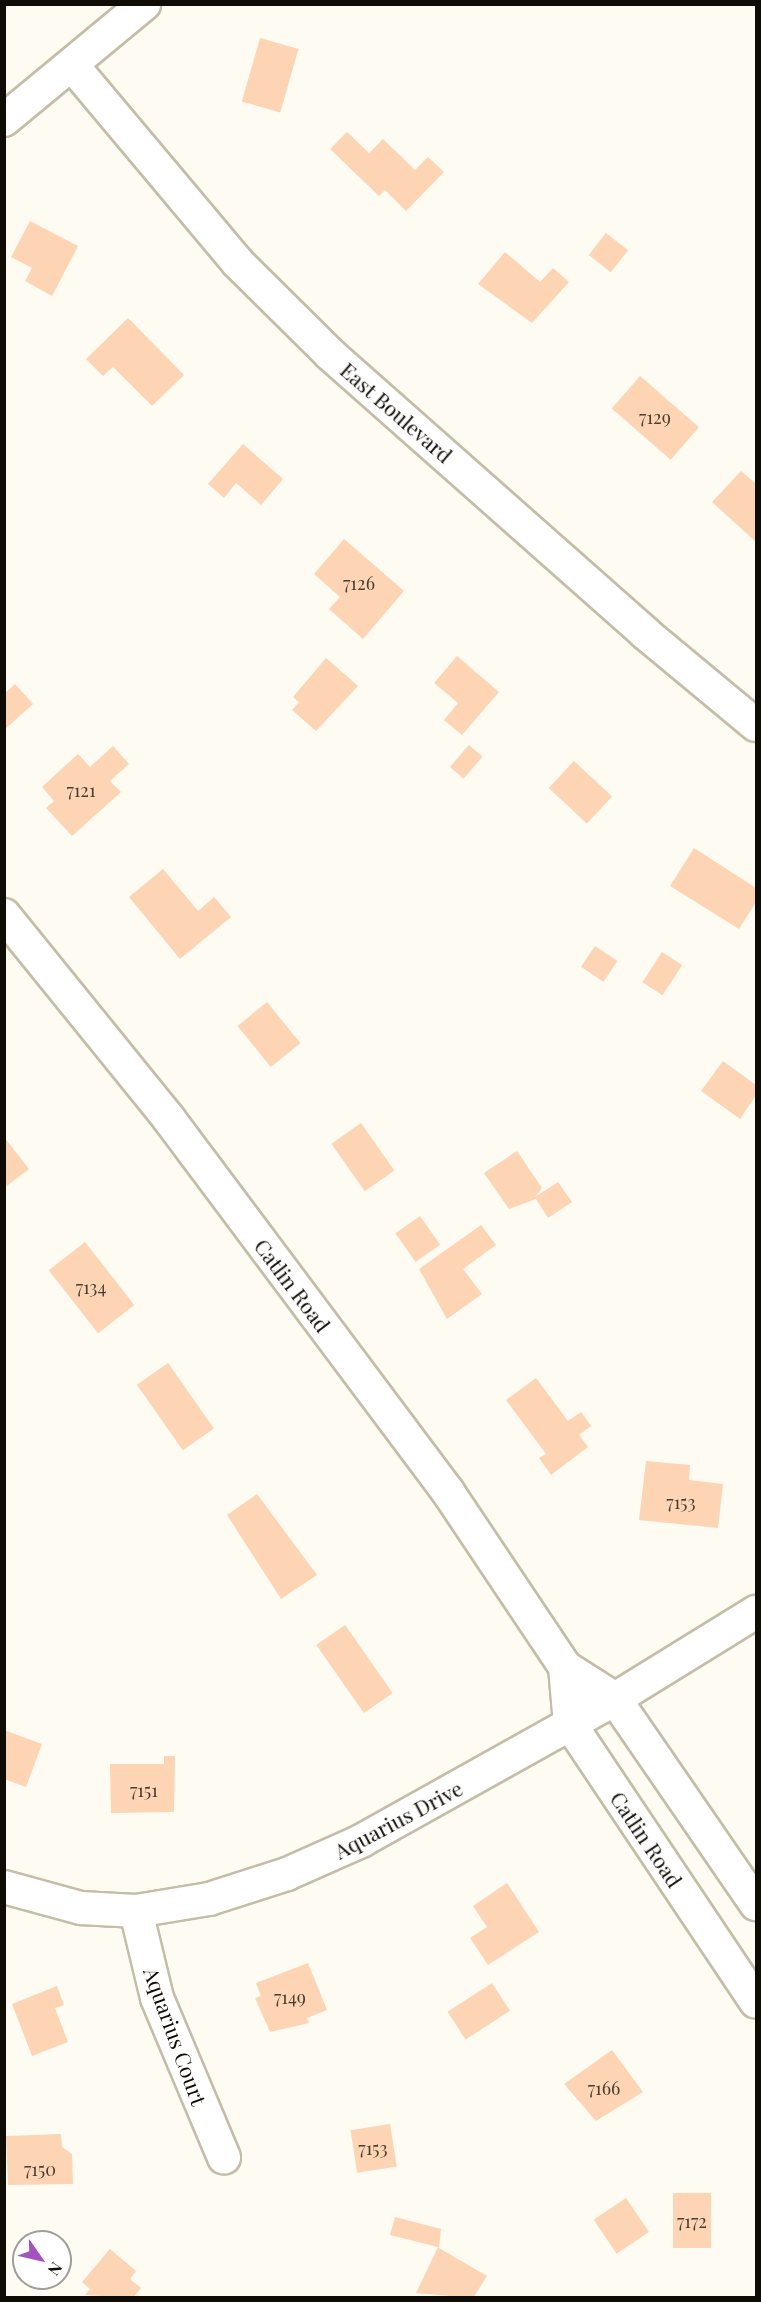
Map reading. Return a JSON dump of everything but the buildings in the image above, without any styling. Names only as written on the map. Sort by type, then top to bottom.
[{"type":"street","points":[[4,120],[144,4]]},
{"type":"street","name":"East Boulevard","points":[[72,65],[191,210],[330,354],[645,633],[756,725]]},
{"type":"street","name":"Catlin Road","points":[[4,915],[169,1119],[441,1483],[565,1667],[615,1699],[756,1904]]},
{"type":"street","name":"Aquarius Drive","points":[[4,1887],[81,1908],[136,1911],[209,1899],[286,1874],[361,1841],[615,1699],[756,1612]]},
{"type":"street","name":"Catlin Road","points":[[565,1667],[570,1724],[756,2002]]},
{"type":"street","name":"Aquarius Court","points":[[136,1911],[157,1998],[224,2157]]}]
